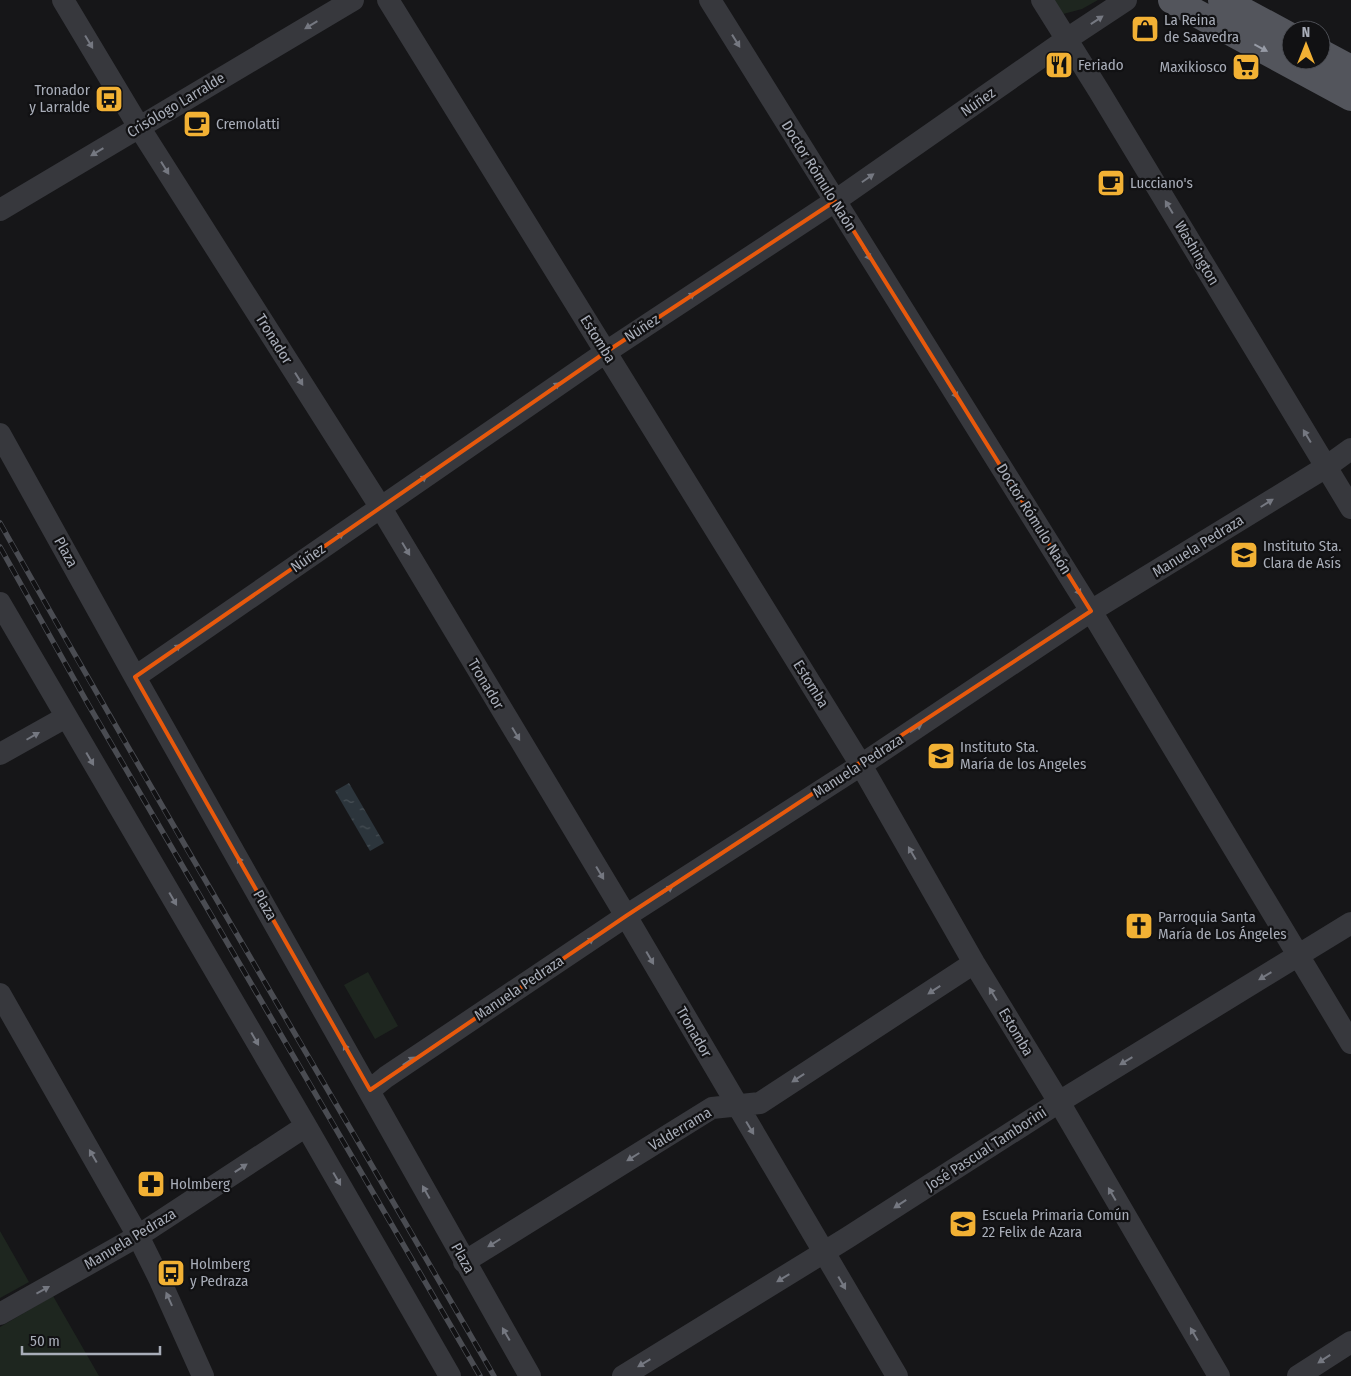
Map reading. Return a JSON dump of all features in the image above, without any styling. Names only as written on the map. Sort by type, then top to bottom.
[{"type":"main road","points":[[1172,0],[1351,96]]},
{"type":"main road","points":[[1222,0],[1281,32]]},
{"type":"main road","points":[[1331,58],[1351,69]]},
{"type":"street","name":"Tronador","points":[[63,0],[139,127],[381,508],[626,916],[897,1376]]},
{"type":"street","name":"Crisólogo Larralde","points":[[0,210],[353,0]]},
{"type":"street","name":"Estomba","points":[[388,0],[861,765],[974,963],[1059,1102],[1219,1376]]},
{"type":"street","name":"Doctor Rómulo Naón","points":[[710,0],[1091,611],[1351,1043]]},
{"type":"street","name":"Washington","points":[[1042,0],[1351,508]]},
{"type":"street","name":"Núñez","points":[[135,677],[606,352],[835,201],[1126,0]]},
{"type":"street","name":"Plaza","points":[[0,434],[135,677],[370,1090],[464,1262],[530,1376]]},
{"type":"street","name":"Manuela Pedraza","points":[[370,1090],[386,1077],[626,916],[861,765],[1091,611],[1351,450]]},
{"type":"street","points":[[0,603],[450,1376]]},
{"type":"street","points":[[0,754],[66,717]]},
{"type":"street","name":"José Pascual Tamborini","points":[[622,1376],[824,1253],[1059,1102],[1351,923]]},
{"type":"street","name":"Valderrama","points":[[464,1262],[712,1108],[760,1103],[974,963]]},
{"type":"street","points":[[0,994],[138,1236],[159,1278],[202,1376]]},
{"type":"street","name":"Manuela Pedraza","points":[[0,1314],[138,1236],[306,1126]]},
{"type":"street","points":[[1298,1376],[1351,1342]]},
{"type":"highlighted area","points":[[835,201],[1091,611],[626,916],[370,1090],[135,677],[606,352]]},
{"type":"shaded area","points":[[1053,0],[1098,0],[1082,9],[1063,14]]},
{"type":"shaded area","points":[[368,972],[398,1026],[375,1039],[344,985]]},
{"type":"shaded area","points":[[0,1231],[29,1282],[0,1298]]},
{"type":"shaded area","points":[[53,1296],[99,1376],[0,1376],[0,1327]]},
{"type":"water","points":[[349,783],[384,843],[370,851],[335,791]]},
{"type":"railway","points":[[0,523],[122,737],[494,1376]]},
{"type":"railway","points":[[0,547],[88,704],[480,1376]]},
{"type":"place","name":"La Reina de Saavedra","points":[[1145,29]]},
{"type":"place","name":"Feriado","points":[[1059,65]]},
{"type":"place","name":"Maxikiosco","points":[[1246,67]]},
{"type":"place","name":"Tronador y Larralde","points":[[109,99]]},
{"type":"place","name":"Cremolatti","points":[[197,124]]},
{"type":"place","name":"Lucciano's","points":[[1111,183]]},
{"type":"place","name":"Instituto Sta. Clara de Asís","points":[[1244,555]]},
{"type":"place","name":"Instituto Sta. María de los Angeles","points":[[941,756]]},
{"type":"place","name":"Parroquia Santa María de Los Ángeles","points":[[1139,926]]},
{"type":"place","name":"Holmberg","points":[[151,1184]]},
{"type":"place","name":"Escuela Primaria Común 22 Felix de Azara","points":[[963,1224]]},
{"type":"place","name":"Holmberg y Pedraza","points":[[171,1273]]}]
